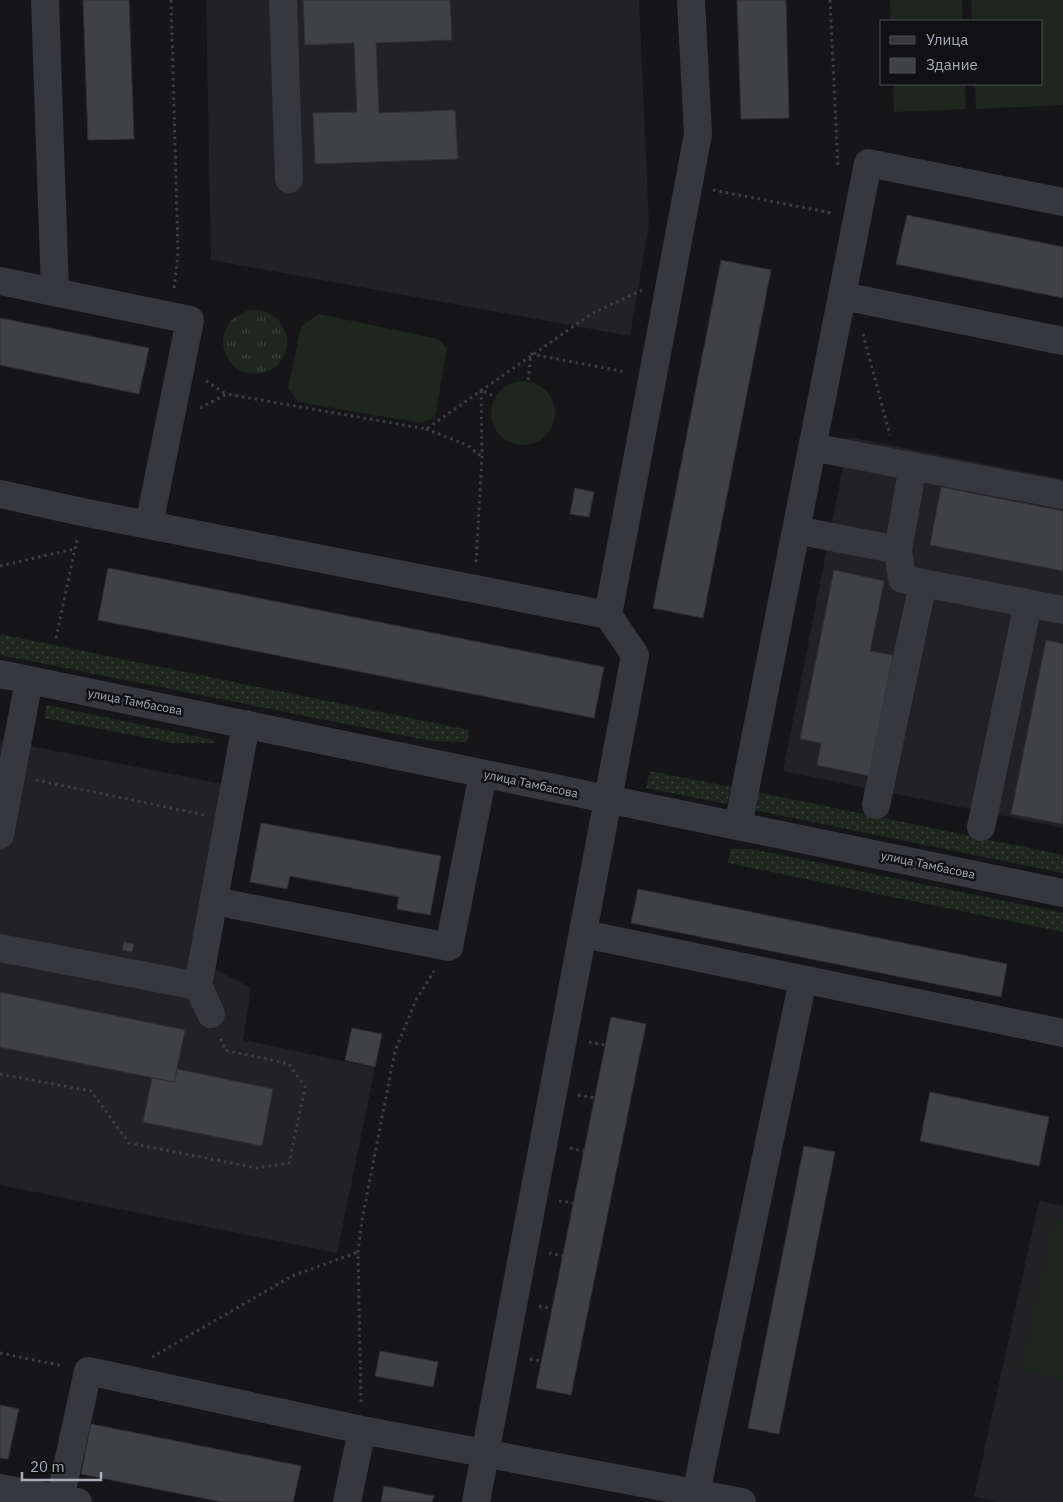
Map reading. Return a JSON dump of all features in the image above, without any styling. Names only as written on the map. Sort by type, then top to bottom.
[{"type":"street","points":[[45,0],[54,292]]},
{"type":"street","points":[[283,0],[289,179]]},
{"type":"street","points":[[608,615],[654,378],[698,134],[691,0]]},
{"type":"street","points":[[738,826],[812,447],[848,297],[857,218],[868,163],[1063,202]]},
{"type":"street","points":[[0,281],[190,320],[149,525]]},
{"type":"street","points":[[848,297],[1063,341]]},
{"type":"street","points":[[812,447],[1063,495]]},
{"type":"street","points":[[906,465],[898,550],[902,578],[1063,610]]},
{"type":"street","points":[[0,494],[82,512],[608,615],[635,655],[476,1502]]},
{"type":"street","points":[[796,530],[898,550]]},
{"type":"street","points":[[876,805],[923,583]]},
{"type":"street","points":[[981,827],[1028,604]]},
{"type":"street","name":"улица Тамбасова","points":[[0,674],[1063,893]]},
{"type":"street","points":[[0,835],[29,680]]},
{"type":"street","points":[[210,1014],[198,986],[246,724]]},
{"type":"street","points":[[214,901],[449,947],[483,774]]},
{"type":"street","points":[[584,934],[1063,1033]]},
{"type":"street","points":[[0,948],[198,986]]},
{"type":"street","points":[[696,1493],[803,980]]},
{"type":"street","points":[[0,1488],[69,1500],[88,1371],[362,1430],[742,1502]]},
{"type":"street","points":[[347,1502],[362,1430]]},
{"type":"path","points":[[171,0],[178,253],[172,316]]},
{"type":"path","points":[[830,0],[838,176]]},
{"type":"path","points":[[690,185],[857,218]]},
{"type":"path","points":[[426,429],[591,314],[673,276]]},
{"type":"path","points":[[848,297],[906,465]]},
{"type":"path","points":[[531,354],[654,378]]},
{"type":"path","points":[[528,380],[531,354]]},
{"type":"path","points":[[480,390],[494,397]]},
{"type":"path","points":[[472,588],[477,559],[482,457],[480,390]]},
{"type":"path","points":[[168,425],[227,394],[426,429],[467,445],[482,457]]},
{"type":"path","points":[[56,638],[82,512]]},
{"type":"path","points":[[0,566],[74,549]]},
{"type":"path","points":[[11,776],[207,815]]},
{"type":"path","points":[[362,1430],[358,1252],[362,1220],[395,1051],[416,1000],[449,947]]},
{"type":"path","points":[[0,1074],[91,1092],[129,1143],[257,1168],[289,1163],[305,1086],[289,1064],[225,1050],[210,1014]]},
{"type":"path","points":[[117,1378],[292,1276],[358,1252]]},
{"type":"path","points":[[0,1353],[88,1371]]},
{"type":"shaded area","points":[[206,0],[639,0],[649,224],[630,336],[211,260]]},
{"type":"shaded area","points":[[849,437],[1063,479],[1063,828],[783,771]]},
{"type":"shaded area","points":[[0,740],[223,784],[215,969],[251,988],[243,1040],[375,1068],[337,1253],[0,1185]]},
{"type":"shaded area","points":[[1039,1201],[1063,1206],[1063,1502],[1000,1502],[974,1497]]},
{"type":"green space","points":[[890,0],[962,0],[963,20],[891,20]]},
{"type":"green space","points":[[971,0],[1063,0],[1063,105],[976,109],[975,85],[1043,85],[1043,20],[972,20]]},
{"type":"green space","points":[[893,85],[965,85],[966,109],[894,112]]},
{"type":"green space","points":[[249,310],[261,310],[278,319],[285,330],[287,342],[285,354],[278,365],[261,374],[249,374],[237,369],[228,360],[223,348],[223,336],[228,324],[237,315]]},
{"type":"green space","points":[[319,314],[438,339],[447,348],[435,417],[421,423],[298,402],[288,388],[301,326]]},
{"type":"green space","points":[[517,381],[529,381],[546,390],[553,401],[555,413],[553,425],[546,436],[529,445],[517,445],[505,440],[496,431],[491,419],[491,407],[496,395],[505,386]]},
{"type":"green space","points":[[0,634],[469,730],[467,742],[431,741],[0,655]]},
{"type":"green space","points":[[47,705],[214,740],[213,743],[173,743],[44,718]]},
{"type":"green space","points":[[650,771],[731,787],[727,804],[646,788]]},
{"type":"green space","points":[[757,792],[1063,855],[1063,873],[754,810]]},
{"type":"green space","points":[[731,849],[752,849],[1063,913],[1063,932],[728,863]]},
{"type":"green space","points":[[1054,1220],[1063,1222],[1063,1379],[1021,1369]]},
{"type":"building","points":[[83,0],[129,0],[134,139],[88,140]]},
{"type":"building","points":[[303,0],[450,0],[452,40],[376,43],[379,113],[455,110],[458,159],[315,164],[313,113],[357,112],[354,43],[305,45]]},
{"type":"building","points":[[737,0],[786,0],[789,118],[741,119]]},
{"type":"building","points":[[907,215],[1063,247],[1063,298],[896,264]]},
{"type":"building","points":[[721,260],[771,270],[703,618],[653,608]]},
{"type":"building","points":[[0,318],[149,348],[139,394],[0,365]]},
{"type":"building","points":[[941,487],[1063,511],[1063,571],[930,545]]},
{"type":"building","points":[[575,488],[594,492],[589,517],[570,514]]},
{"type":"building","points":[[108,568],[604,667],[594,718],[98,620]]},
{"type":"building","points":[[834,570],[884,581],[870,651],[893,655],[869,776],[817,765],[821,743],[800,739]]},
{"type":"building","points":[[1046,640],[1063,644],[1063,824],[1011,814]]},
{"type":"building","points":[[261,823],[441,856],[430,915],[397,909],[399,897],[290,876],[287,889],[250,882]]},
{"type":"building","points":[[638,889],[1007,964],[1001,997],[631,923]]},
{"type":"building","points":[[124,942],[134,944],[132,952],[122,950]]},
{"type":"building","points":[[0,992],[185,1030],[174,1082],[0,1047]]},
{"type":"building","points":[[611,1017],[646,1024],[571,1395],[536,1388]]},
{"type":"building","points":[[352,1028],[382,1034],[375,1067],[345,1060]]},
{"type":"building","points":[[177,1069],[273,1089],[262,1146],[143,1122],[152,1078],[174,1082]]},
{"type":"building","points":[[930,1092],[1049,1117],[1039,1166],[920,1141]]},
{"type":"building","points":[[804,1146],[835,1152],[779,1434],[748,1428]]},
{"type":"building","points":[[380,1351],[438,1362],[433,1387],[375,1376]]},
{"type":"building","points":[[0,1405],[19,1409],[8,1459],[0,1458]]},
{"type":"building","points":[[91,1424],[301,1466],[293,1502],[222,1502],[81,1474]]},
{"type":"building","points":[[384,1486],[434,1496],[432,1502],[381,1502]]}]
